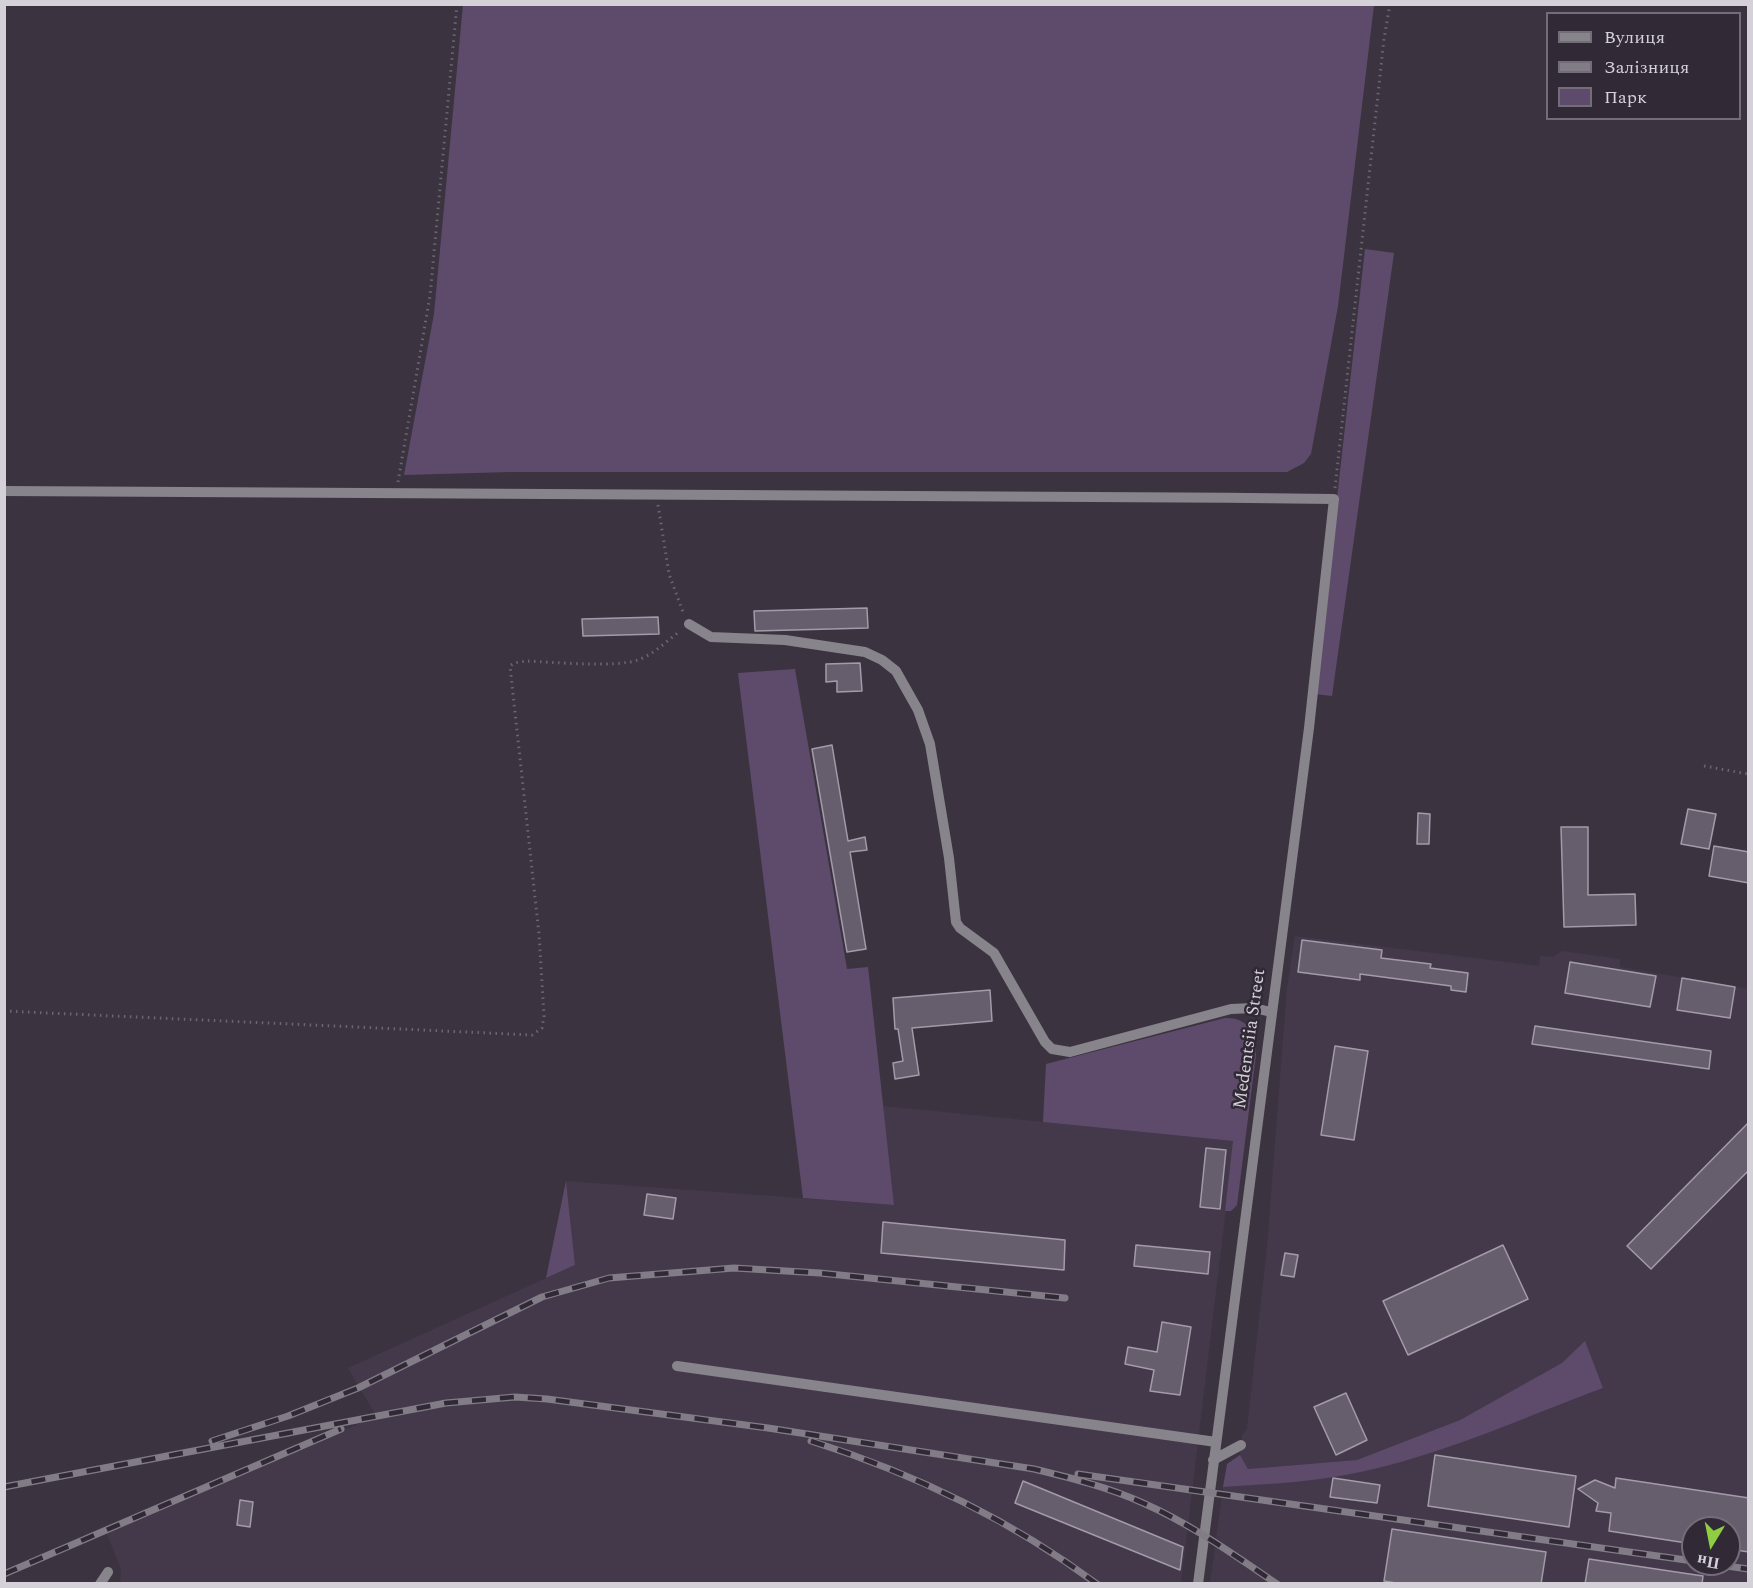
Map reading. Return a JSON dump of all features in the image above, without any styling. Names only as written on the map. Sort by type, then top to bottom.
[{"type":"street","points":[[4,491],[396,495],[909,493],[1334,499]]},
{"type":"street","name":"Medentsiia Street","points":[[1198,1584],[1309,728],[1334,499]]},
{"type":"street","points":[[689,624],[711,637],[785,640],[865,652],[882,660],[896,671],[918,710],[930,744],[949,858],[956,921],[960,928],[993,953],[1045,1042],[1052,1049],[1070,1052],[1231,1009],[1254,1008],[1271,1012]]},
{"type":"street","points":[[677,1366],[1215,1442]]},
{"type":"street","points":[[1213,1460],[1241,1445]]},
{"type":"street","points":[[100,1584],[108,1572]]},
{"type":"path","points":[[396,495],[430,296],[457,4]]},
{"type":"path","points":[[1334,499],[1384,39],[1390,4]]},
{"type":"path","points":[[4,1011],[532,1035],[542,1028],[544,1016],[540,946],[510,666],[526,661],[616,663],[636,660],[652,652],[689,624],[674,592],[669,574],[656,495]]},
{"type":"path","points":[[1704,766],[1749,774]]},
{"type":"shaded area","points":[[1295,936],[1539,966],[1540,956],[1553,957],[1562,951],[1620,959],[1620,967],[1748,989],[1748,1583],[1210,1584],[1223,1487],[1298,1481],[1373,1469],[1455,1445],[1603,1388],[1584,1342],[1563,1363],[1460,1420],[1357,1460],[1248,1469],[1240,1455],[1242,1435],[1247,1429],[1267,1247],[1287,988]]},
{"type":"shaded area","points":[[883,1106],[1234,1141],[1181,1583],[120,1584],[121,1569],[106,1532],[366,1421],[378,1419],[348,1368],[575,1265],[566,1181],[894,1205]]},
{"type":"green space","points":[[463,5],[1374,5],[1338,306],[1311,454],[1304,463],[1287,472],[510,472],[404,475],[434,314]]},
{"type":"green space","points":[[1365,249],[1394,253],[1332,696],[1315,694]]},
{"type":"green space","points":[[795,669],[847,969],[868,967],[894,1205],[803,1198],[738,673]]},
{"type":"green space","points":[[1225,1018],[1240,1020],[1249,1028],[1254,1040],[1256,1055],[1237,1205],[1231,1211],[1225,1211],[1233,1141],[1043,1122],[1046,1064]]},
{"type":"green space","points":[[566,1181],[575,1265],[546,1278]]},
{"type":"green space","points":[[1585,1341],[1603,1388],[1433,1452],[1374,1469],[1318,1479],[1223,1487],[1227,1464],[1240,1455],[1248,1469],[1357,1460],[1460,1420],[1562,1363]]},
{"type":"building","points":[[867,608],[868,628],[755,631],[754,611]]},
{"type":"building","points":[[658,617],[659,634],[583,636],[582,619]]},
{"type":"building","points":[[860,663],[862,691],[837,692],[837,681],[826,682],[826,664]]},
{"type":"building","points":[[832,745],[848,841],[865,837],[867,850],[850,852],[866,949],[847,952],[812,749]]},
{"type":"building","points":[[1688,809],[1716,814],[1709,849],[1681,844]]},
{"type":"building","points":[[1418,813],[1430,814],[1429,844],[1417,844]]},
{"type":"building","points":[[1561,827],[1588,827],[1588,895],[1635,894],[1636,925],[1564,927]]},
{"type":"building","points":[[1714,846],[1749,852],[1749,883],[1709,876]]},
{"type":"building","points":[[1302,940],[1382,950],[1381,958],[1431,964],[1430,968],[1468,973],[1466,992],[1451,990],[1451,986],[1360,974],[1360,980],[1298,972]]},
{"type":"building","points":[[1570,962],[1656,976],[1650,1007],[1565,993]]},
{"type":"building","points":[[1682,978],[1735,987],[1730,1018],[1677,1010]]},
{"type":"building","points":[[990,990],[992,1021],[912,1028],[919,1075],[895,1079],[893,1063],[903,1061],[898,1029],[895,1029],[893,998]]},
{"type":"building","points":[[1535,1026],[1711,1051],[1709,1069],[1532,1044]]},
{"type":"building","points":[[1335,1046],[1368,1051],[1354,1140],[1321,1135]]},
{"type":"building","points":[[1749,1122],[1749,1170],[1651,1269],[1627,1246]]},
{"type":"building","points":[[1206,1148],[1226,1150],[1220,1209],[1200,1207]]},
{"type":"building","points":[[647,1194],[676,1198],[673,1219],[644,1215]]},
{"type":"building","points":[[883,1222],[1065,1240],[1064,1270],[881,1253]]},
{"type":"building","points":[[1136,1245],[1210,1252],[1208,1274],[1134,1266]]},
{"type":"building","points":[[1503,1245],[1528,1299],[1408,1355],[1383,1301]]},
{"type":"building","points":[[1285,1253],[1298,1255],[1294,1277],[1281,1275]]},
{"type":"building","points":[[1162,1322],[1191,1327],[1180,1395],[1150,1391],[1154,1370],[1125,1364],[1128,1347],[1157,1352]]},
{"type":"building","points":[[1346,1393],[1367,1440],[1336,1455],[1314,1407]]},
{"type":"building","points":[[1435,1455],[1576,1476],[1569,1527],[1428,1506]]},
{"type":"building","points":[[1333,1478],[1380,1485],[1377,1503],[1330,1497]]},
{"type":"building","points":[[1616,1478],[1749,1498],[1749,1552],[1741,1551],[1741,1516],[1681,1516],[1681,1542],[1609,1531],[1611,1513],[1596,1511],[1598,1503],[1578,1489],[1595,1480],[1615,1488]]},
{"type":"building","points":[[1023,1481],[1183,1547],[1180,1570],[1015,1503]]},
{"type":"building","points":[[240,1500],[253,1502],[250,1527],[237,1525]]},
{"type":"building","points":[[1392,1529],[1546,1552],[1541,1584],[1402,1584],[1384,1581]]},
{"type":"building","points":[[1589,1559],[1681,1573],[1681,1576],[1703,1576],[1702,1584],[1585,1584]]},
{"type":"railway","points":[[212,1441],[288,1416],[358,1388],[542,1297],[609,1278],[734,1268],[820,1273],[1065,1298]]},
{"type":"railway","points":[[4,1487],[446,1403],[515,1397],[547,1399],[768,1428],[1034,1469],[1062,1476],[1116,1492],[1161,1511],[1212,1540],[1277,1584]]},
{"type":"railway","points":[[4,1574],[341,1429]]},
{"type":"railway","points":[[811,1441],[887,1468],[960,1501],[1031,1540],[1097,1584]]},
{"type":"railway","points":[[1078,1474],[1681,1559]]},
{"type":"railway","points":[[1741,1568],[1748,1569]]}]
